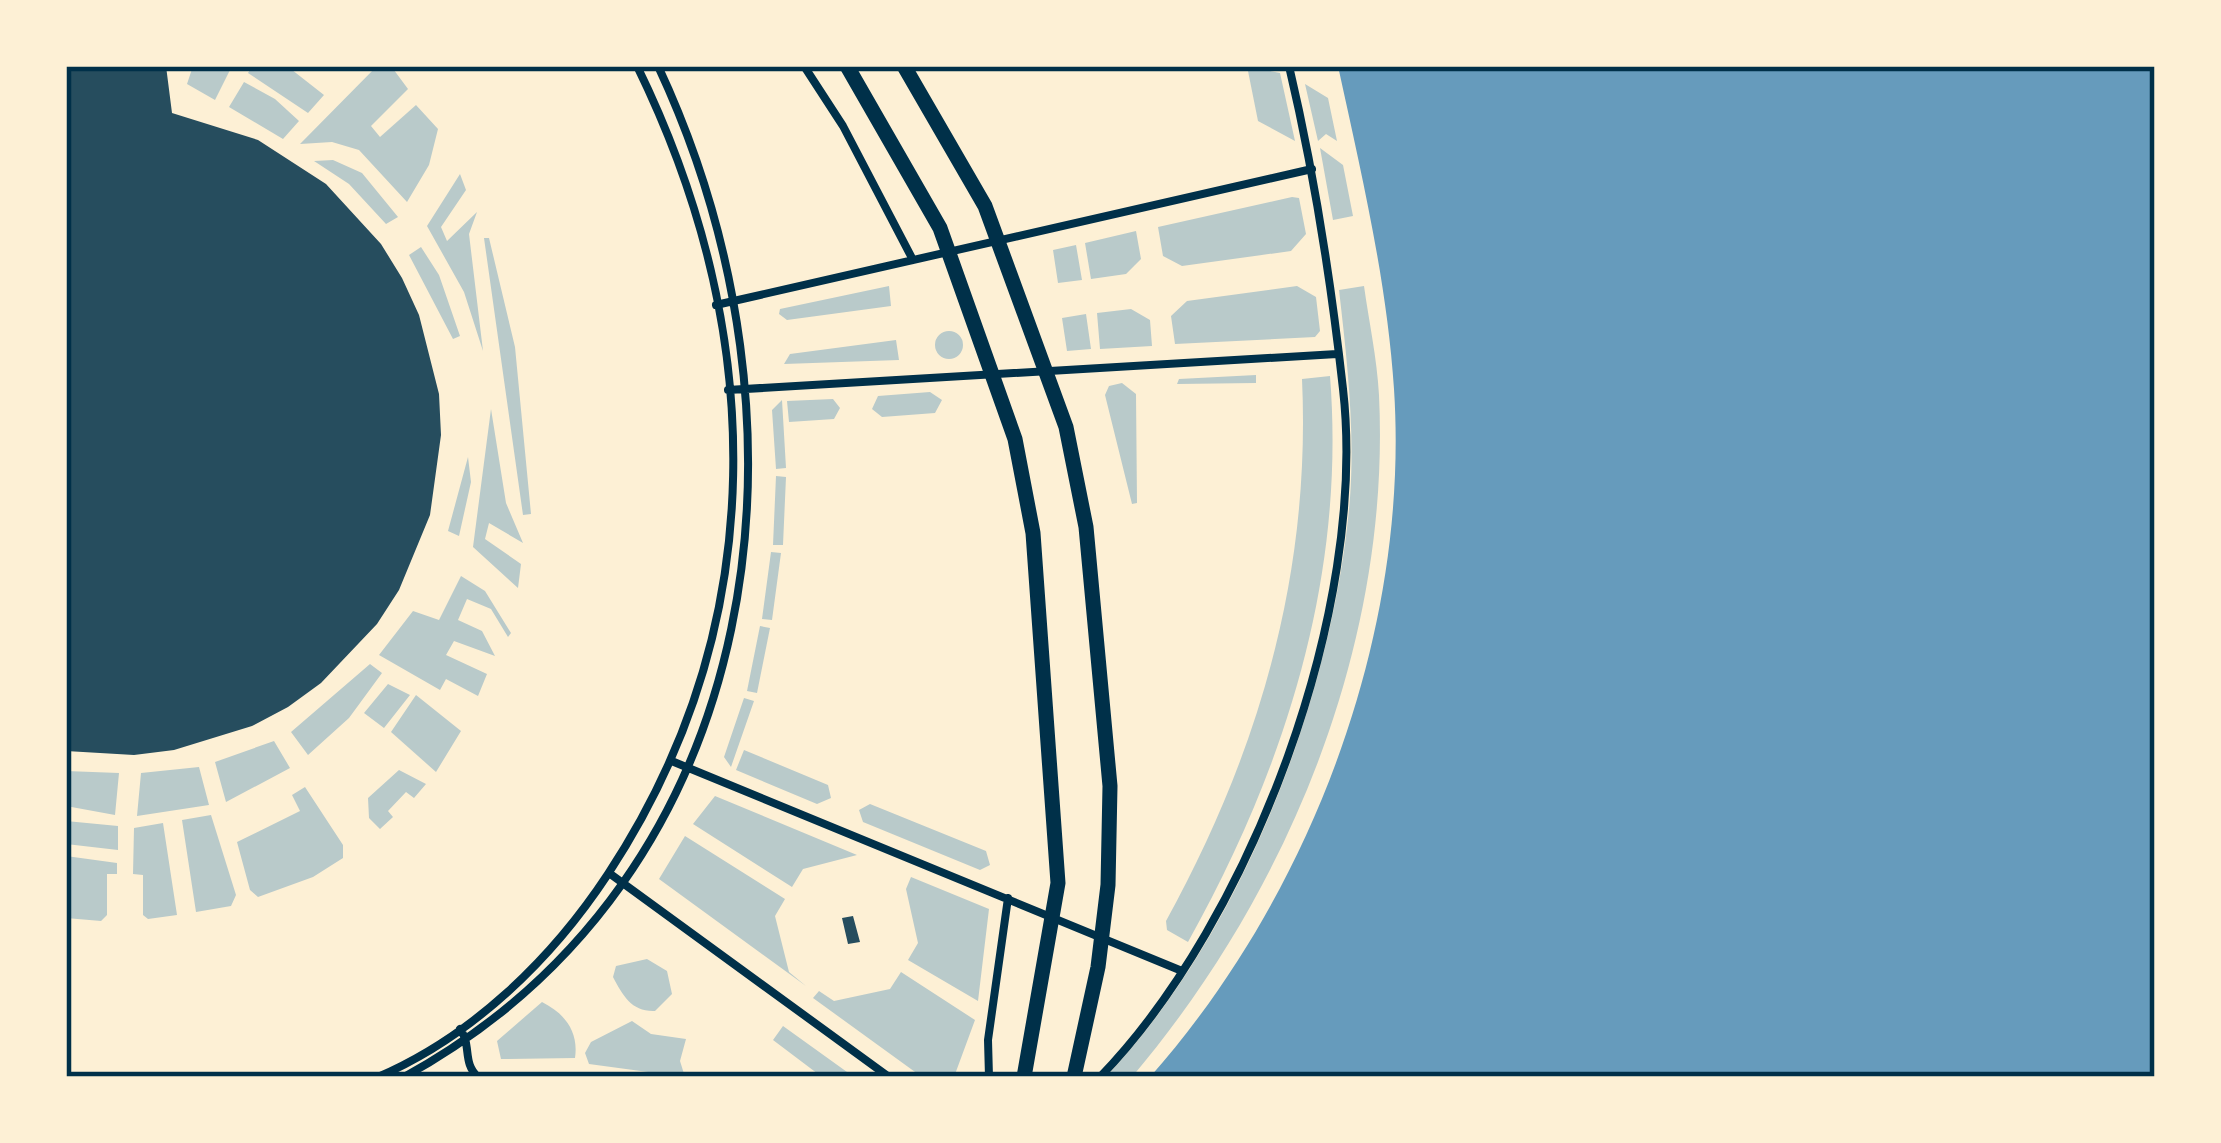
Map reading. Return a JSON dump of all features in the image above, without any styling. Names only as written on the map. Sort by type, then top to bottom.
[{"type":"highway","points":[[847,66],[940,228],[1015,440],[1033,533],[1058,883],[1024,1077]]},
{"type":"highway","points":[[904,66],[993,227],[1066,427],[1086,527],[1110,786],[1108,885],[1098,967],[1074,1077]]},
{"type":"street","points":[[379,1077],[460,1029],[556,946],[608,873],[674,762],[703,686],[728,572],[734,481],[728,390],[716,305],[683,172],[638,66]]},
{"type":"street","points":[[404,1077],[468,1040],[556,966],[624,884],[689,769],[720,689],[740,572],[747,480],[744,387],[733,301],[699,165],[658,66]]},
{"type":"street","points":[[804,66],[843,126],[913,260]]},
{"type":"street","points":[[1100,1077],[1182,970],[1262,824],[1299,722],[1324,623],[1343,470],[1344,390],[1312,169],[1289,66]]},
{"type":"street","points":[[716,305],[1312,169]]},
{"type":"street","points":[[728,390],[1337,354]]},
{"type":"street","points":[[674,762],[1182,970]]},
{"type":"street","points":[[608,873],[889,1077]]},
{"type":"street","points":[[989,1077],[988,1040],[1008,898]]},
{"type":"street","points":[[460,1029],[468,1040],[468,1064],[478,1077]]},
{"type":"shaded area","points":[[193,66],[232,66],[215,100],[187,84]]},
{"type":"shaded area","points":[[252,66],[287,66],[324,95],[308,113],[248,73]]},
{"type":"shaded area","points":[[377,66],[391,66],[408,89],[371,126],[380,137],[416,105],[438,129],[429,165],[407,202],[359,150],[332,142],[300,144]]},
{"type":"shaded area","points":[[1247,66],[1280,73],[1295,141],[1258,121]]},
{"type":"shaded area","points":[[244,82],[275,99],[299,121],[283,139],[229,107]]},
{"type":"shaded area","points":[[1305,84],[1328,98],[1337,141],[1326,134],[1318,141]]},
{"type":"shaded area","points":[[1320,148],[1343,165],[1353,216],[1333,220]]},
{"type":"shaded area","points":[[333,160],[362,173],[398,217],[386,224],[349,184],[314,161]]},
{"type":"shaded area","points":[[460,174],[466,190],[441,227],[447,241],[477,212],[469,234],[483,351],[464,292],[427,226]]},
{"type":"shaded area","points":[[1299,198],[1306,234],[1291,251],[1182,266],[1163,256],[1158,227]]},
{"type":"shaded area","points":[[1136,231],[1141,259],[1126,274],[1091,279],[1085,243]]},
{"type":"shaded area","points":[[484,238],[489,238],[515,347],[531,514],[523,515]]},
{"type":"shaded area","points":[[1076,245],[1082,280],[1058,283],[1053,250]]},
{"type":"shaded area","points":[[421,247],[439,275],[460,336],[453,339],[409,255]]},
{"type":"shaded area","points":[[889,286],[891,306],[787,320],[779,314],[780,309]]},
{"type":"shaded area","points":[[1297,286],[1316,297],[1320,331],[1315,337],[1175,344],[1171,316],[1187,301]]},
{"type":"shaded area","points":[[1364,286],[1379,395],[1378,488],[1368,579],[1348,670],[1319,758],[1283,844],[1239,926],[1132,1077],[1106,1077],[1155,1019],[1239,882],[1302,729],[1324,651],[1350,498],[1351,420],[1339,290]]},
{"type":"shaded area","points":[[1131,309],[1150,320],[1152,346],[1100,349],[1097,313]]},
{"type":"shaded area","points":[[1086,314],[1091,349],[1067,351],[1062,318]]},
{"type":"shaded area","points":[[949,331],[959,335],[963,345],[959,355],[949,359],[939,355],[935,345],[939,335]]},
{"type":"shaded area","points":[[896,340],[899,360],[784,364],[790,354]]},
{"type":"shaded area","points":[[1256,375],[1256,383],[1177,384],[1179,379]]},
{"type":"shaded area","points":[[1330,376],[1328,525],[1301,670],[1253,809],[1188,942],[1167,930],[1166,921],[1228,792],[1252,727],[1272,660],[1298,522],[1302,379]]},
{"type":"shaded area","points":[[1122,383],[1136,394],[1137,503],[1132,504],[1105,395],[1109,386]]},
{"type":"shaded area","points":[[930,392],[942,400],[935,413],[882,417],[872,409],[878,396]]},
{"type":"shaded area","points":[[833,399],[840,408],[834,419],[789,422],[787,401]]},
{"type":"shaded area","points":[[782,400],[786,468],[776,469],[772,410]]},
{"type":"shaded area","points":[[491,409],[506,503],[523,543],[489,523],[485,539],[521,564],[518,588],[473,547]]},
{"type":"shaded area","points":[[468,457],[471,482],[459,536],[448,531]]},
{"type":"shaded area","points":[[776,476],[786,477],[783,545],[773,545]]},
{"type":"shaded area","points":[[771,552],[781,553],[772,620],[762,619]]},
{"type":"shaded area","points":[[461,576],[485,591],[511,633],[508,637],[491,609],[467,599],[458,620],[482,631],[495,656],[454,641],[446,655],[487,674],[478,696],[446,679],[440,690],[379,655],[413,611],[439,620]]},
{"type":"shaded area","points":[[760,626],[770,628],[757,693],[747,691]]},
{"type":"shaded area","points":[[370,664],[382,673],[349,718],[308,755],[291,732]]},
{"type":"shaded area","points":[[388,684],[410,695],[384,728],[364,713]]},
{"type":"shaded area","points":[[416,695],[461,731],[436,772],[391,732]]},
{"type":"shaded area","points":[[744,698],[754,701],[731,767],[724,757]]},
{"type":"shaded area","points":[[274,741],[290,768],[226,802],[215,762]]},
{"type":"shaded area","points":[[744,750],[828,785],[831,798],[817,804],[736,770]]},
{"type":"shaded area","points":[[199,767],[209,805],[137,816],[141,773]]},
{"type":"shaded area","points":[[399,770],[426,784],[414,798],[406,792],[388,811],[393,817],[380,829],[369,818],[368,798]]},
{"type":"shaded area","points":[[66,771],[119,773],[115,815],[66,806]]},
{"type":"shaded area","points":[[305,787],[343,845],[343,858],[313,877],[258,897],[250,890],[237,842],[300,811],[292,795]]},
{"type":"shaded area","points":[[715,796],[857,855],[803,869],[792,887],[693,824]]},
{"type":"shaded area","points":[[870,804],[986,851],[990,865],[980,870],[863,822],[859,810]]},
{"type":"shaded area","points":[[211,815],[236,895],[231,906],[196,912],[182,820]]},
{"type":"shaded area","points":[[66,821],[118,826],[118,850],[66,844]]},
{"type":"shaded area","points":[[163,823],[177,915],[148,919],[143,915],[143,875],[133,874],[134,828]]},
{"type":"shaded area","points":[[685,836],[785,899],[775,916],[789,972],[806,986],[659,879]]},
{"type":"shaded area","points":[[66,856],[117,863],[117,874],[107,874],[107,915],[101,921],[66,918]]},
{"type":"shaded area","points":[[911,877],[989,909],[978,1001],[908,960],[918,943],[906,889]]},
{"type":"shaded area","points":[[647,959],[667,971],[672,994],[655,1011],[634,1006],[613,977],[616,966]]},
{"type":"shaded area","points":[[901,972],[975,1020],[954,1077],[922,1077],[813,998],[819,991],[834,1001],[890,989]]},
{"type":"shaded area","points":[[542,1002],[568,1024],[575,1039],[575,1058],[501,1059],[497,1041]]},
{"type":"shaded area","points":[[632,1021],[651,1034],[686,1039],[680,1061],[685,1077],[589,1064],[585,1053],[591,1042]]},
{"type":"shaded area","points":[[783,1026],[854,1077],[822,1077],[773,1040]]},
{"type":"water","points":[[1338,66],[2155,66],[2155,1077],[1150,1077],[1207,1005],[1258,927],[1302,844],[1338,756],[1366,666],[1385,574],[1395,481],[1391,348],[1372,227]]},
{"type":"building","points":[[66,66],[166,66],[172,113],[258,140],[326,184],[381,244],[402,278],[419,315],[439,394],[441,435],[430,515],[399,590],[377,624],[321,683],[288,707],[252,726],[174,750],[134,755],[66,751]]},
{"type":"building","points":[[853,916],[860,942],[848,944],[842,918]]}]
